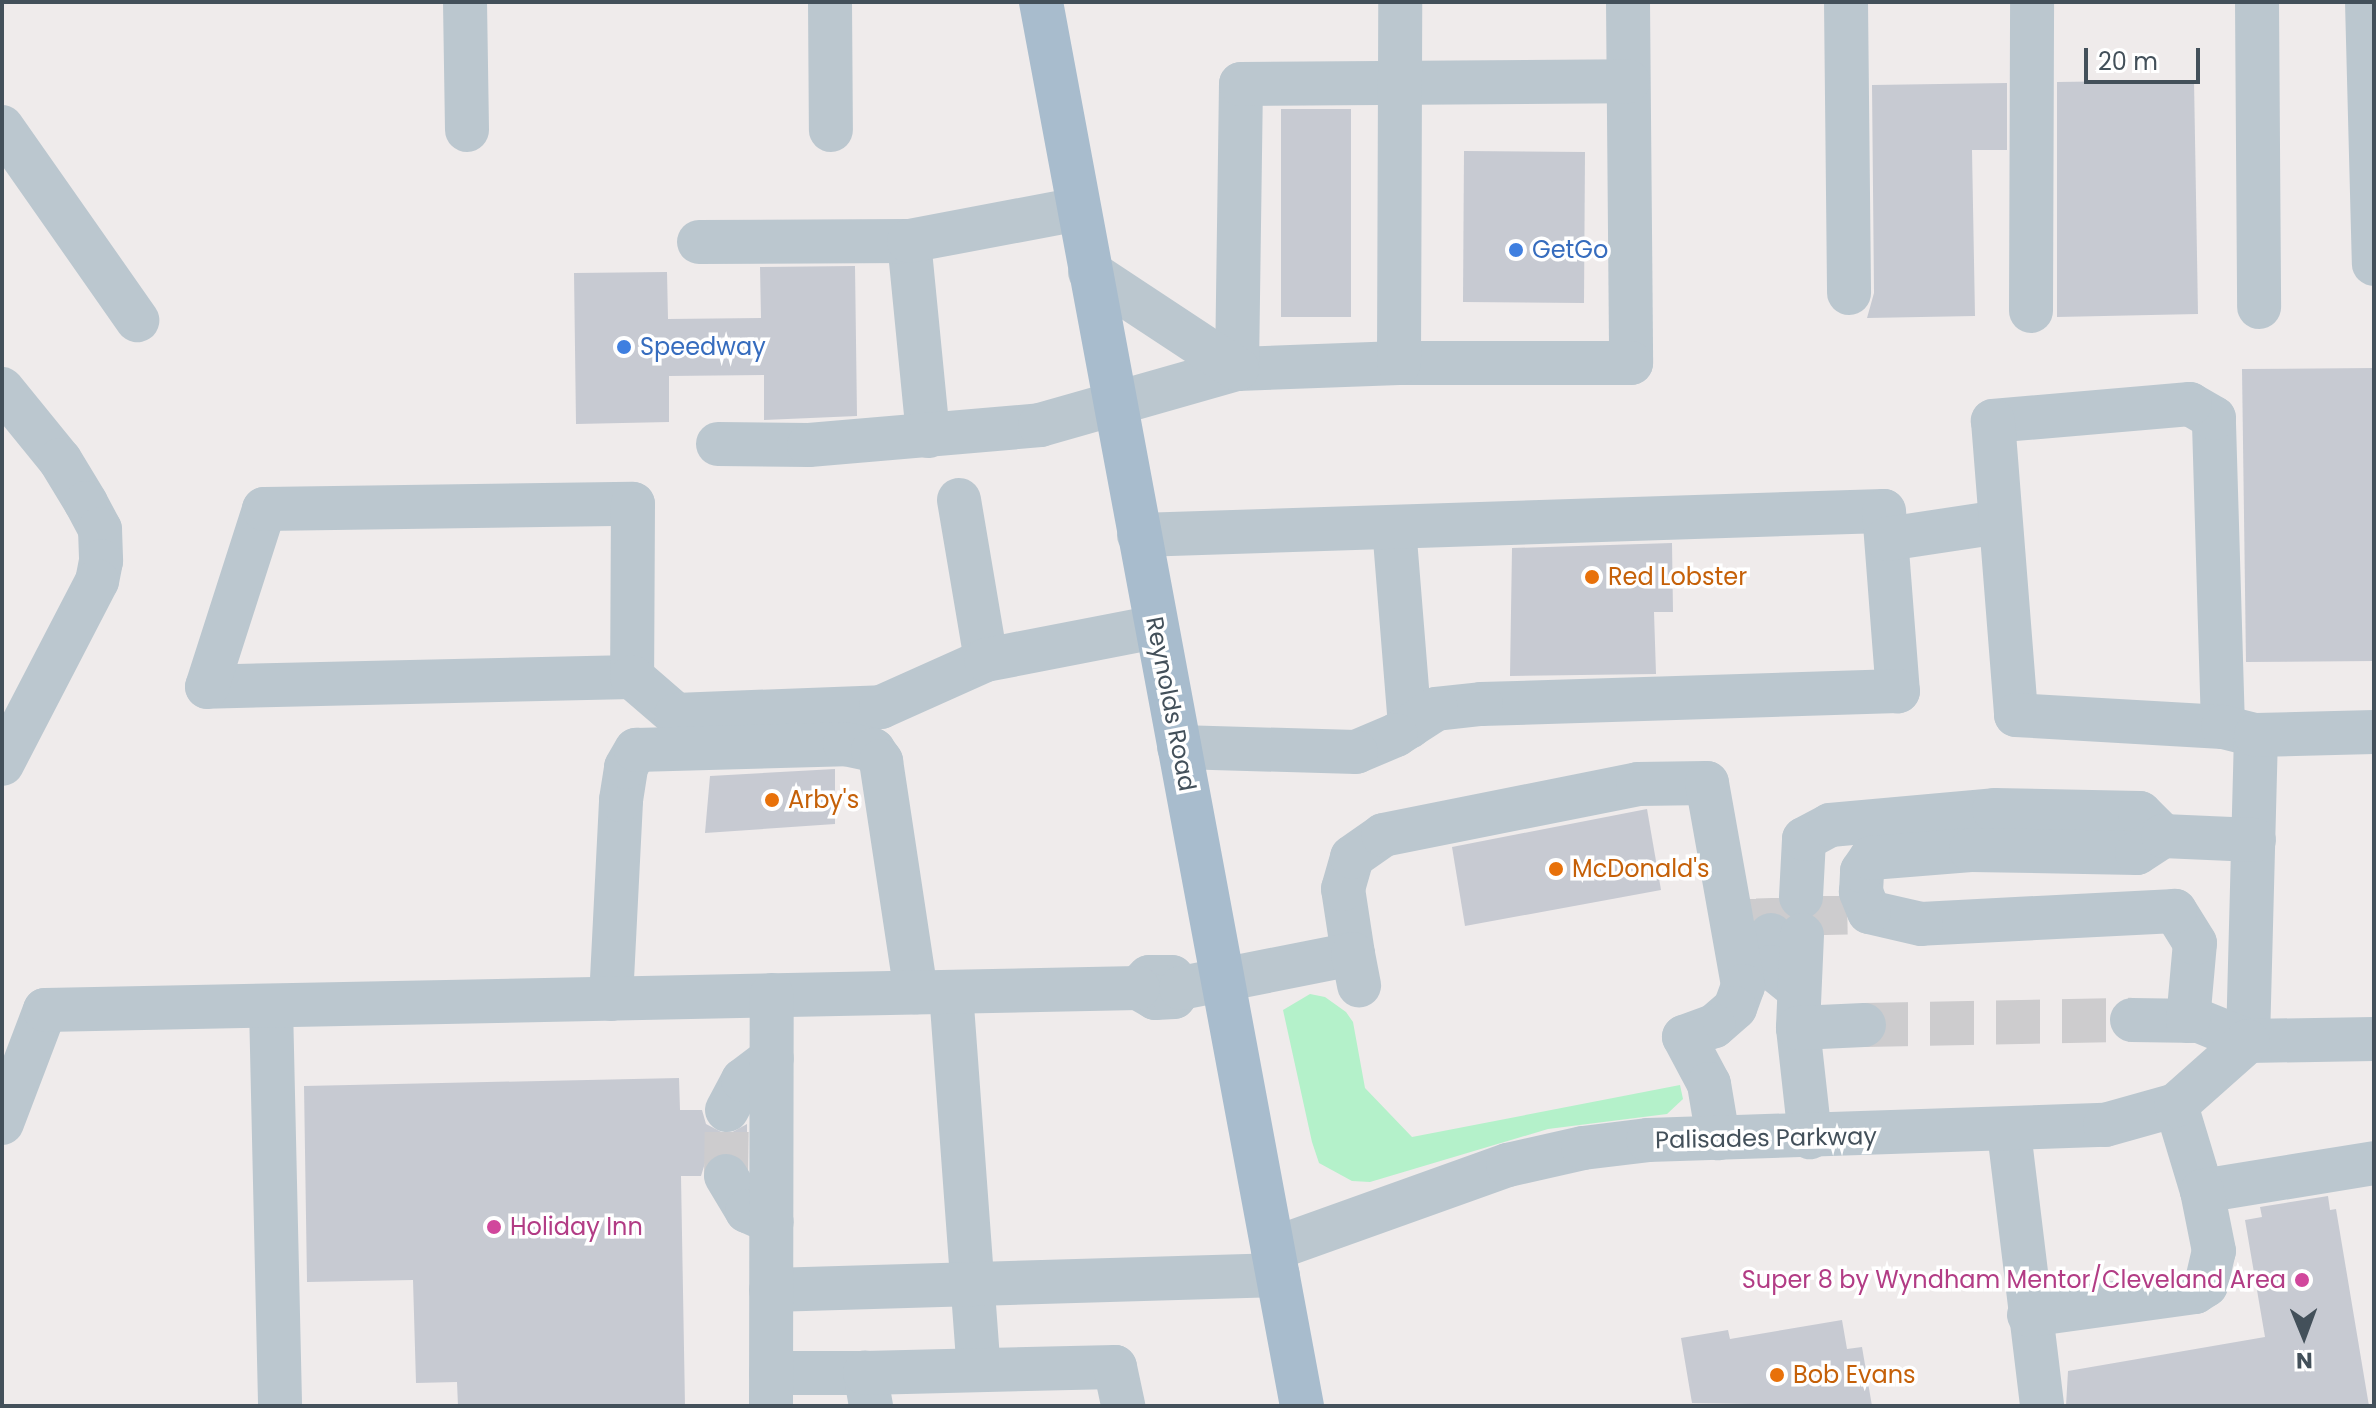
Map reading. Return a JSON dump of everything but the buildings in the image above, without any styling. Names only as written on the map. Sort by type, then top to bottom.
[{"type":"main road","name":"Reynolds Road","points":[[1041,2],[1302,1406]]},
{"type":"street","points":[[465,2],[467,130]]},
{"type":"street","points":[[830,2],[831,130]]},
{"type":"street","points":[[1399,363],[1400,2]]},
{"type":"street","points":[[718,444],[809,445],[1040,425],[1237,369],[1399,363],[1631,363],[1628,2]]},
{"type":"street","points":[[1846,2],[1849,293]]},
{"type":"street","points":[[2031,311],[2032,2]]},
{"type":"street","points":[[2257,2],[2259,307]]},
{"type":"street","points":[[2367,2],[2374,264]]},
{"type":"street","points":[[1237,369],[1241,84],[1628,81]]},
{"type":"street","points":[[2,127],[137,320]]},
{"type":"street","points":[[699,242],[909,241],[1078,209]]},
{"type":"street","points":[[909,241],[928,436]]},
{"type":"street","points":[[1090,272],[1237,369]]},
{"type":"street","points":[[2,389],[60,460],[86,503],[100,529],[101,561],[97,581],[2,764]]},
{"type":"street","points":[[2248,1041],[2254,840],[2239,731],[2214,418],[2190,404],[1993,421],[2016,715],[2239,731],[2374,732]]},
{"type":"street","points":[[959,500],[986,660]]},
{"type":"street","points":[[632,677],[633,504],[264,509],[207,687],[632,677],[676,715],[881,707],[986,660],[1156,627]]},
{"type":"street","points":[[1139,535],[1884,511],[1898,691],[1481,704],[1436,709],[1410,726],[1356,752],[1179,747]]},
{"type":"street","points":[[1887,539],[2000,522]]},
{"type":"street","points":[[1394,527],[1410,726]]},
{"type":"street","points":[[611,999],[621,800],[626,767],[636,750],[845,744],[873,750],[881,761],[934,992],[976,1287],[979,1370]]},
{"type":"street","points":[[2,1123],[45,1010],[1138,988],[1149,977],[1172,977],[1181,988],[1223,981],[1356,969],[1343,889],[1352,857],[1383,835],[1638,784],[1707,783],[1743,986],[1735,1008],[1714,1026],[1684,1037],[1709,1084],[1718,1138]]},
{"type":"street","points":[[1810,1137],[1799,1010],[1823,966],[1799,916],[1804,839],[1830,825],[1994,810],[2140,813],[2163,836]]},
{"type":"street","points":[[2188,1021],[2195,943],[2175,911],[1921,924],[1869,912],[1861,892],[1862,871],[1871,858],[1971,850],[2137,853],[2163,836],[2254,840]]},
{"type":"street","points":[[772,995],[771,1390],[868,1390],[979,1370],[1115,1367],[1123,1406]]},
{"type":"street","points":[[271,1006],[280,1406]]},
{"type":"street","points":[[1799,1010],[1864,1025]]},
{"type":"street","points":[[2132,1020],[2188,1021],[2248,1041],[2374,1039]]},
{"type":"street","name":"Palisades Parkway","points":[[771,1290],[976,1287],[1275,1262],[1508,1165],[1583,1148],[1718,1138],[2009,1132],[2105,1125],[2176,1105],[2248,1041]]},
{"type":"street","points":[[727,1110],[743,1080],[772,1058]]},
{"type":"street","points":[[2029,1315],[2195,1292],[2206,1285],[2214,1251],[2202,1191],[2176,1105]]},
{"type":"street","points":[[2009,1132],[2042,1406]]},
{"type":"street","points":[[2202,1191],[2374,1163]]},
{"type":"street","points":[[726,1176],[747,1211],[772,1222]]},
{"type":"green space","points":[[1310,994],[1325,997],[1346,1012],[1353,1022],[1365,1088],[1412,1137],[1680,1085],[1683,1099],[1667,1114],[1548,1129],[1370,1182],[1352,1181],[1319,1163],[1312,1142],[1283,1010]]},
{"type":"tunnel","points":[[1825,896],[1826,935]]},
{"type":"tunnel","points":[[1770,898],[1771,935]]},
{"type":"tunnel","points":[[1864,1025],[2132,1020]]},
{"type":"tunnel","points":[[726,1176],[727,1110]]},
{"type":"place","name":"GetGo","points":[[1516,250]]},
{"type":"place","name":"Speedway","points":[[624,347]]},
{"type":"place","name":"Red Lobster","points":[[1592,577]]},
{"type":"place","name":"Arby's","points":[[772,800]]},
{"type":"place","name":"McDonald's","points":[[1556,869]]},
{"type":"place","name":"Holiday Inn","points":[[494,1227]]},
{"type":"place","name":"Super 8 by Wyndham Mentor/Cleveland Area","points":[[2302,1280]]},
{"type":"place","name":"Bob Evans","points":[[1777,1375]]}]
